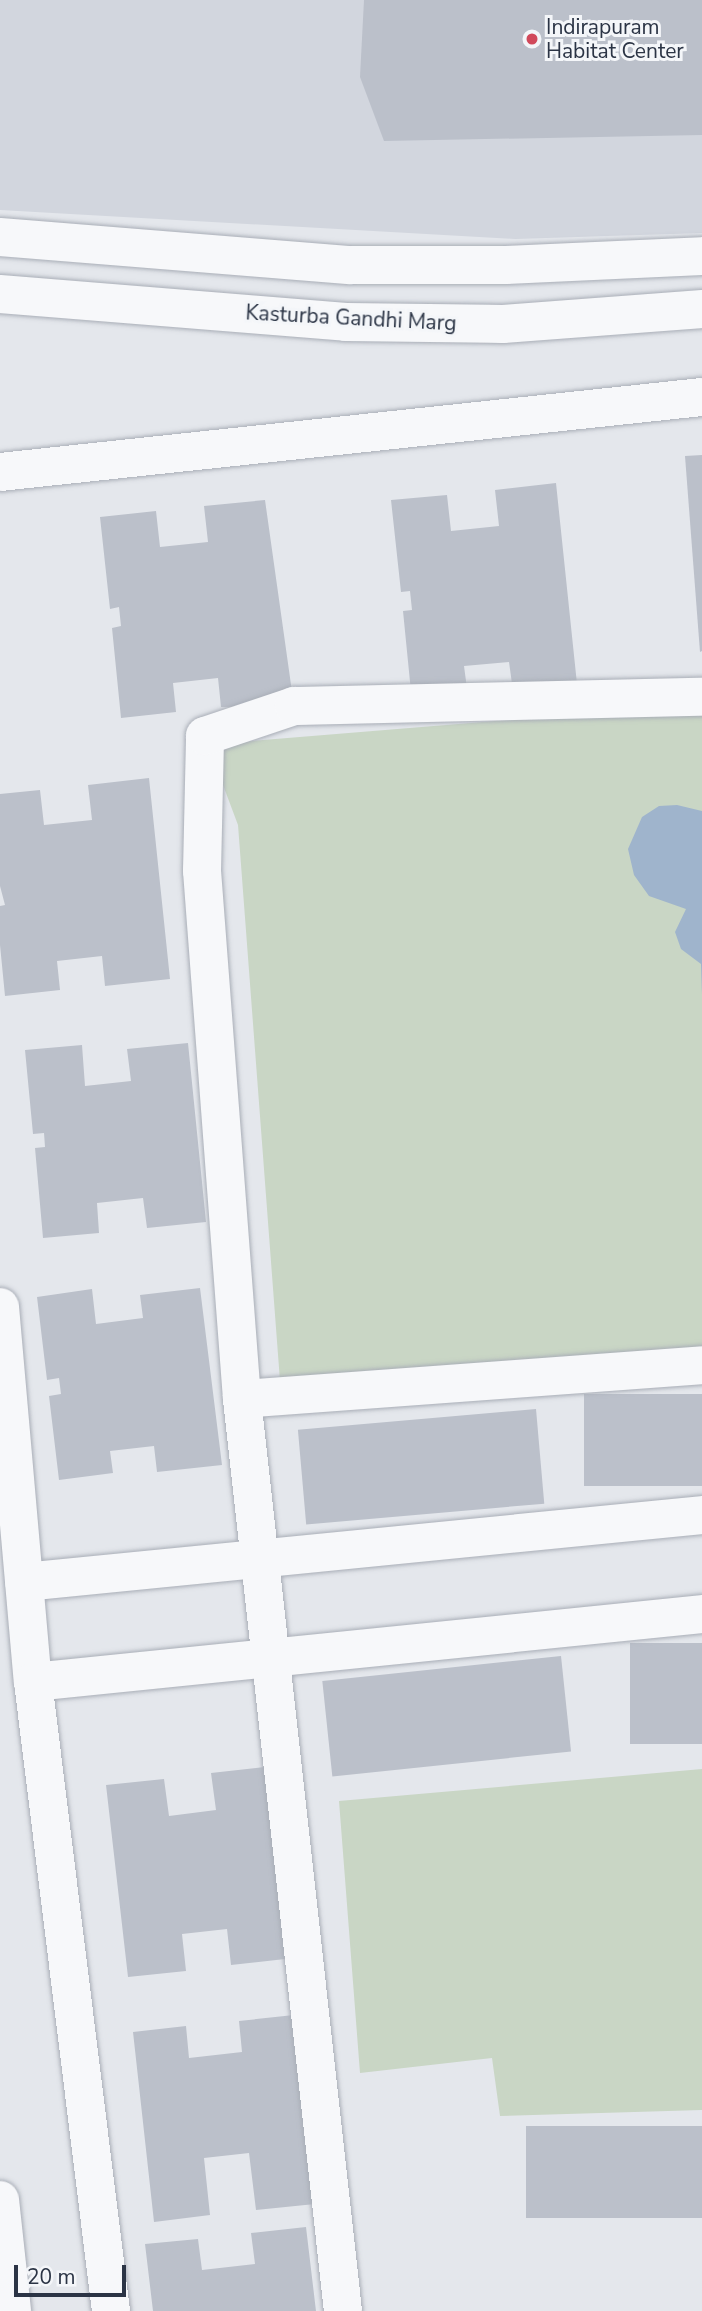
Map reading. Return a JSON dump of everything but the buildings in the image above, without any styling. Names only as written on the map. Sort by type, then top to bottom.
[{"type":"street","points":[[0,237],[351,265],[506,265],[702,256]]},
{"type":"street","name":"Kasturba Gandhi Marg","points":[[0,294],[346,321],[503,324],[702,309]]},
{"type":"street","points":[[0,472],[702,397]]},
{"type":"street","points":[[343,2311],[273,1657],[242,1399],[202,871],[205,737],[294,706],[702,697]]},
{"type":"street","points":[[0,1307],[33,1682],[111,2311]]},
{"type":"street","points":[[242,1399],[702,1365]]},
{"type":"street","points":[[24,1582],[702,1515]]},
{"type":"street","points":[[33,1682],[702,1614]]},
{"type":"street","points":[[0,2200],[12,2311]]},
{"type":"shaded area","points":[[0,0],[702,0],[702,233],[515,239],[0,210]]},
{"type":"green space","points":[[702,704],[702,1347],[280,1381],[238,825],[205,737],[228,743]]},
{"type":"green space","points":[[702,1769],[702,2110],[500,2116],[492,2058],[360,2073],[339,1801]]},
{"type":"water","points":[[677,805],[702,811],[702,995],[701,964],[681,949],[675,932],[686,909],[649,896],[634,875],[628,849],[642,817],[659,806]]},
{"type":"place","name":"Indirapuram Habitat Center","points":[[532,39]]}]
